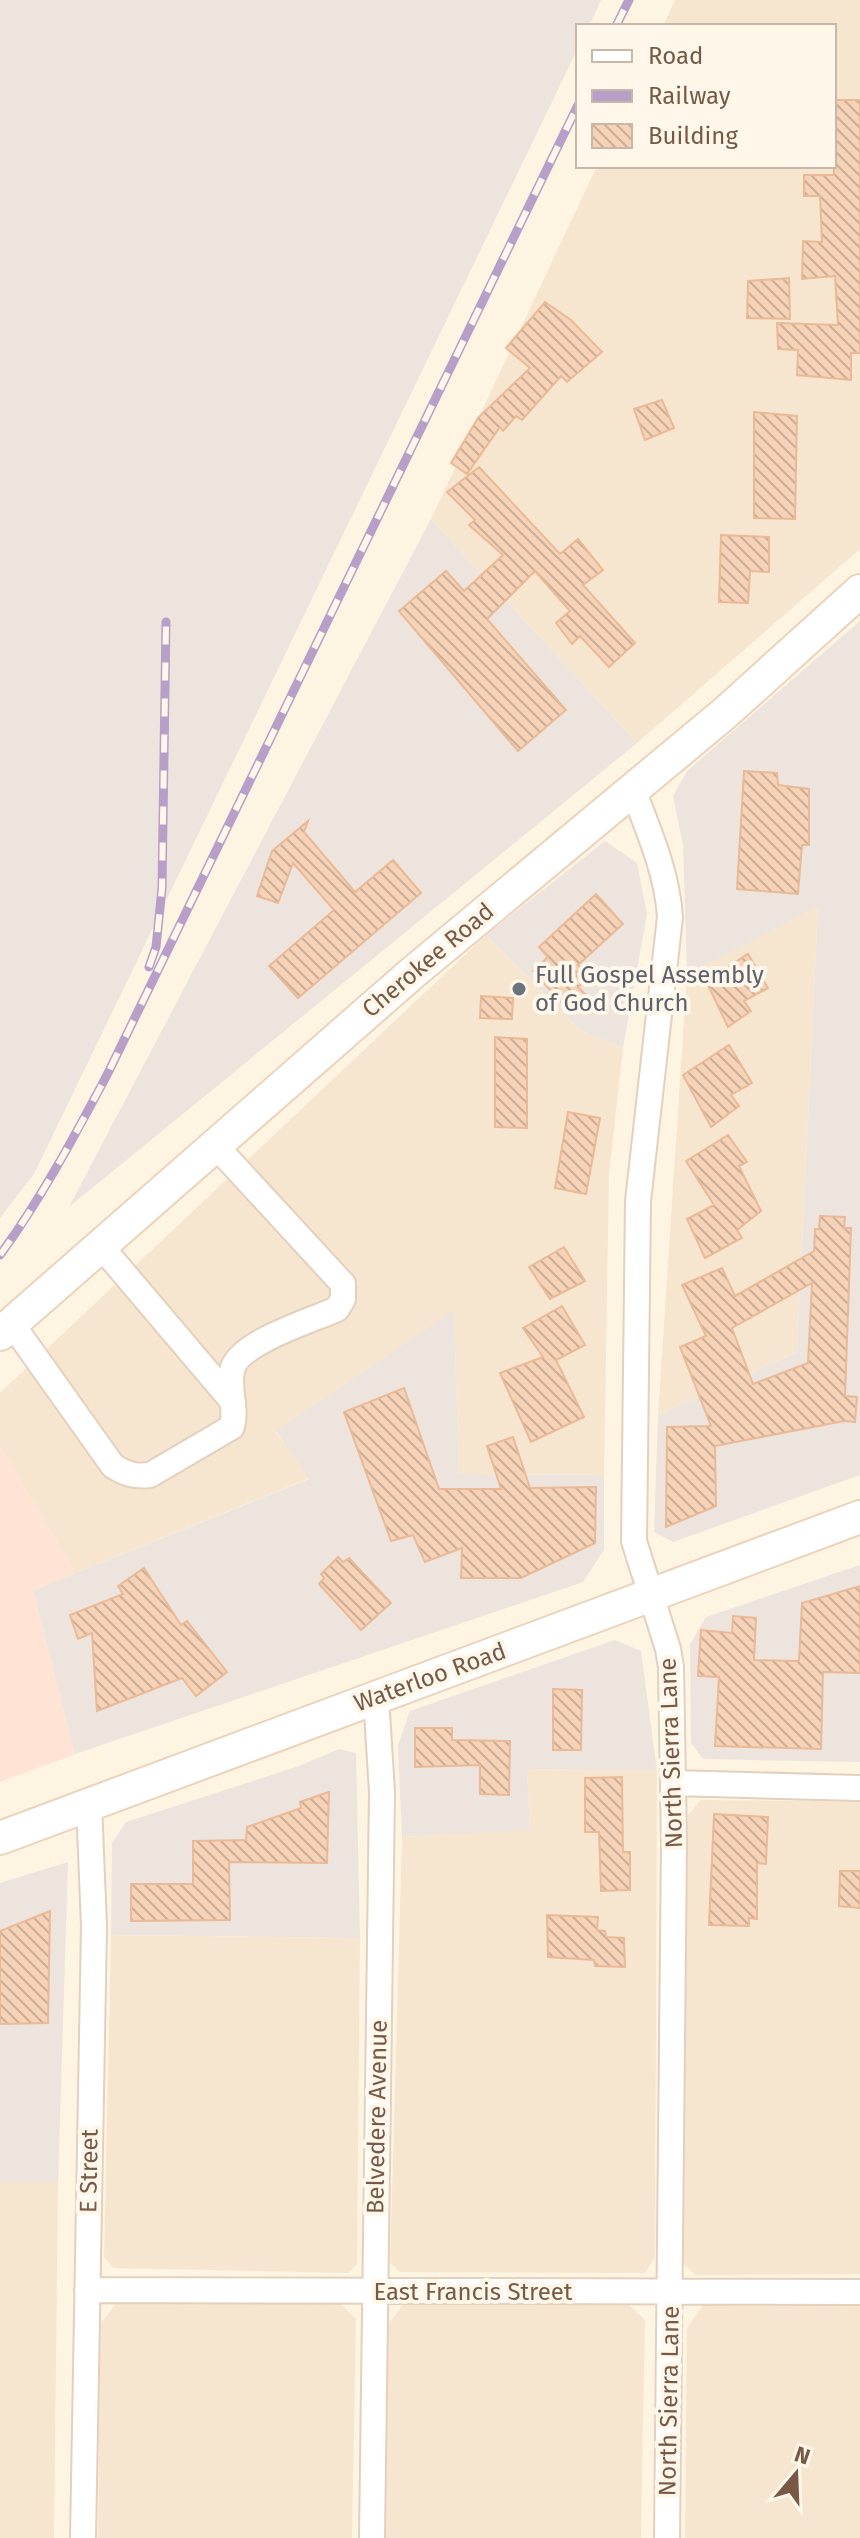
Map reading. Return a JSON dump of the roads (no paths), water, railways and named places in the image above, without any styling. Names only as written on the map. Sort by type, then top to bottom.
[{"type":"street","name":"Cherokee Road","points":[[6,1329],[410,975],[782,665],[793,649],[860,591]]},
{"type":"street","name":"North Sierra Lane","points":[[633,790],[662,865],[669,894],[670,917],[638,1201],[634,1541],[671,1667],[671,2292],[667,2538]]},
{"type":"street","points":[[6,1329],[113,1466],[125,1474],[137,1477],[150,1475],[232,1427],[232,1365],[241,1354],[263,1341],[337,1309],[343,1299],[343,1284],[214,1144]]},
{"type":"street","points":[[100,1245],[234,1403]]},
{"type":"street","name":"Waterloo Road","points":[[0,1838],[860,1517]]},
{"type":"street","name":"Belvedere Avenue","points":[[372,2538],[382,1792],[376,1697]]},
{"type":"street","points":[[673,1783],[860,1788]]},
{"type":"street","name":"E Street","points":[[83,2538],[94,1926],[89,1804]]},
{"type":"street","name":"East Francis Street","points":[[87,2290],[860,2292]]},
{"type":"railway","points":[[617,24],[629,0]]},
{"type":"railway","points":[[0,1255],[43,1190],[107,1075],[576,109]]},
{"type":"railway","points":[[149,967],[156,947],[162,888],[166,622]]},
{"type":"place","name":"Full Gospel Assembly of God Church","points":[[519,989]]}]
